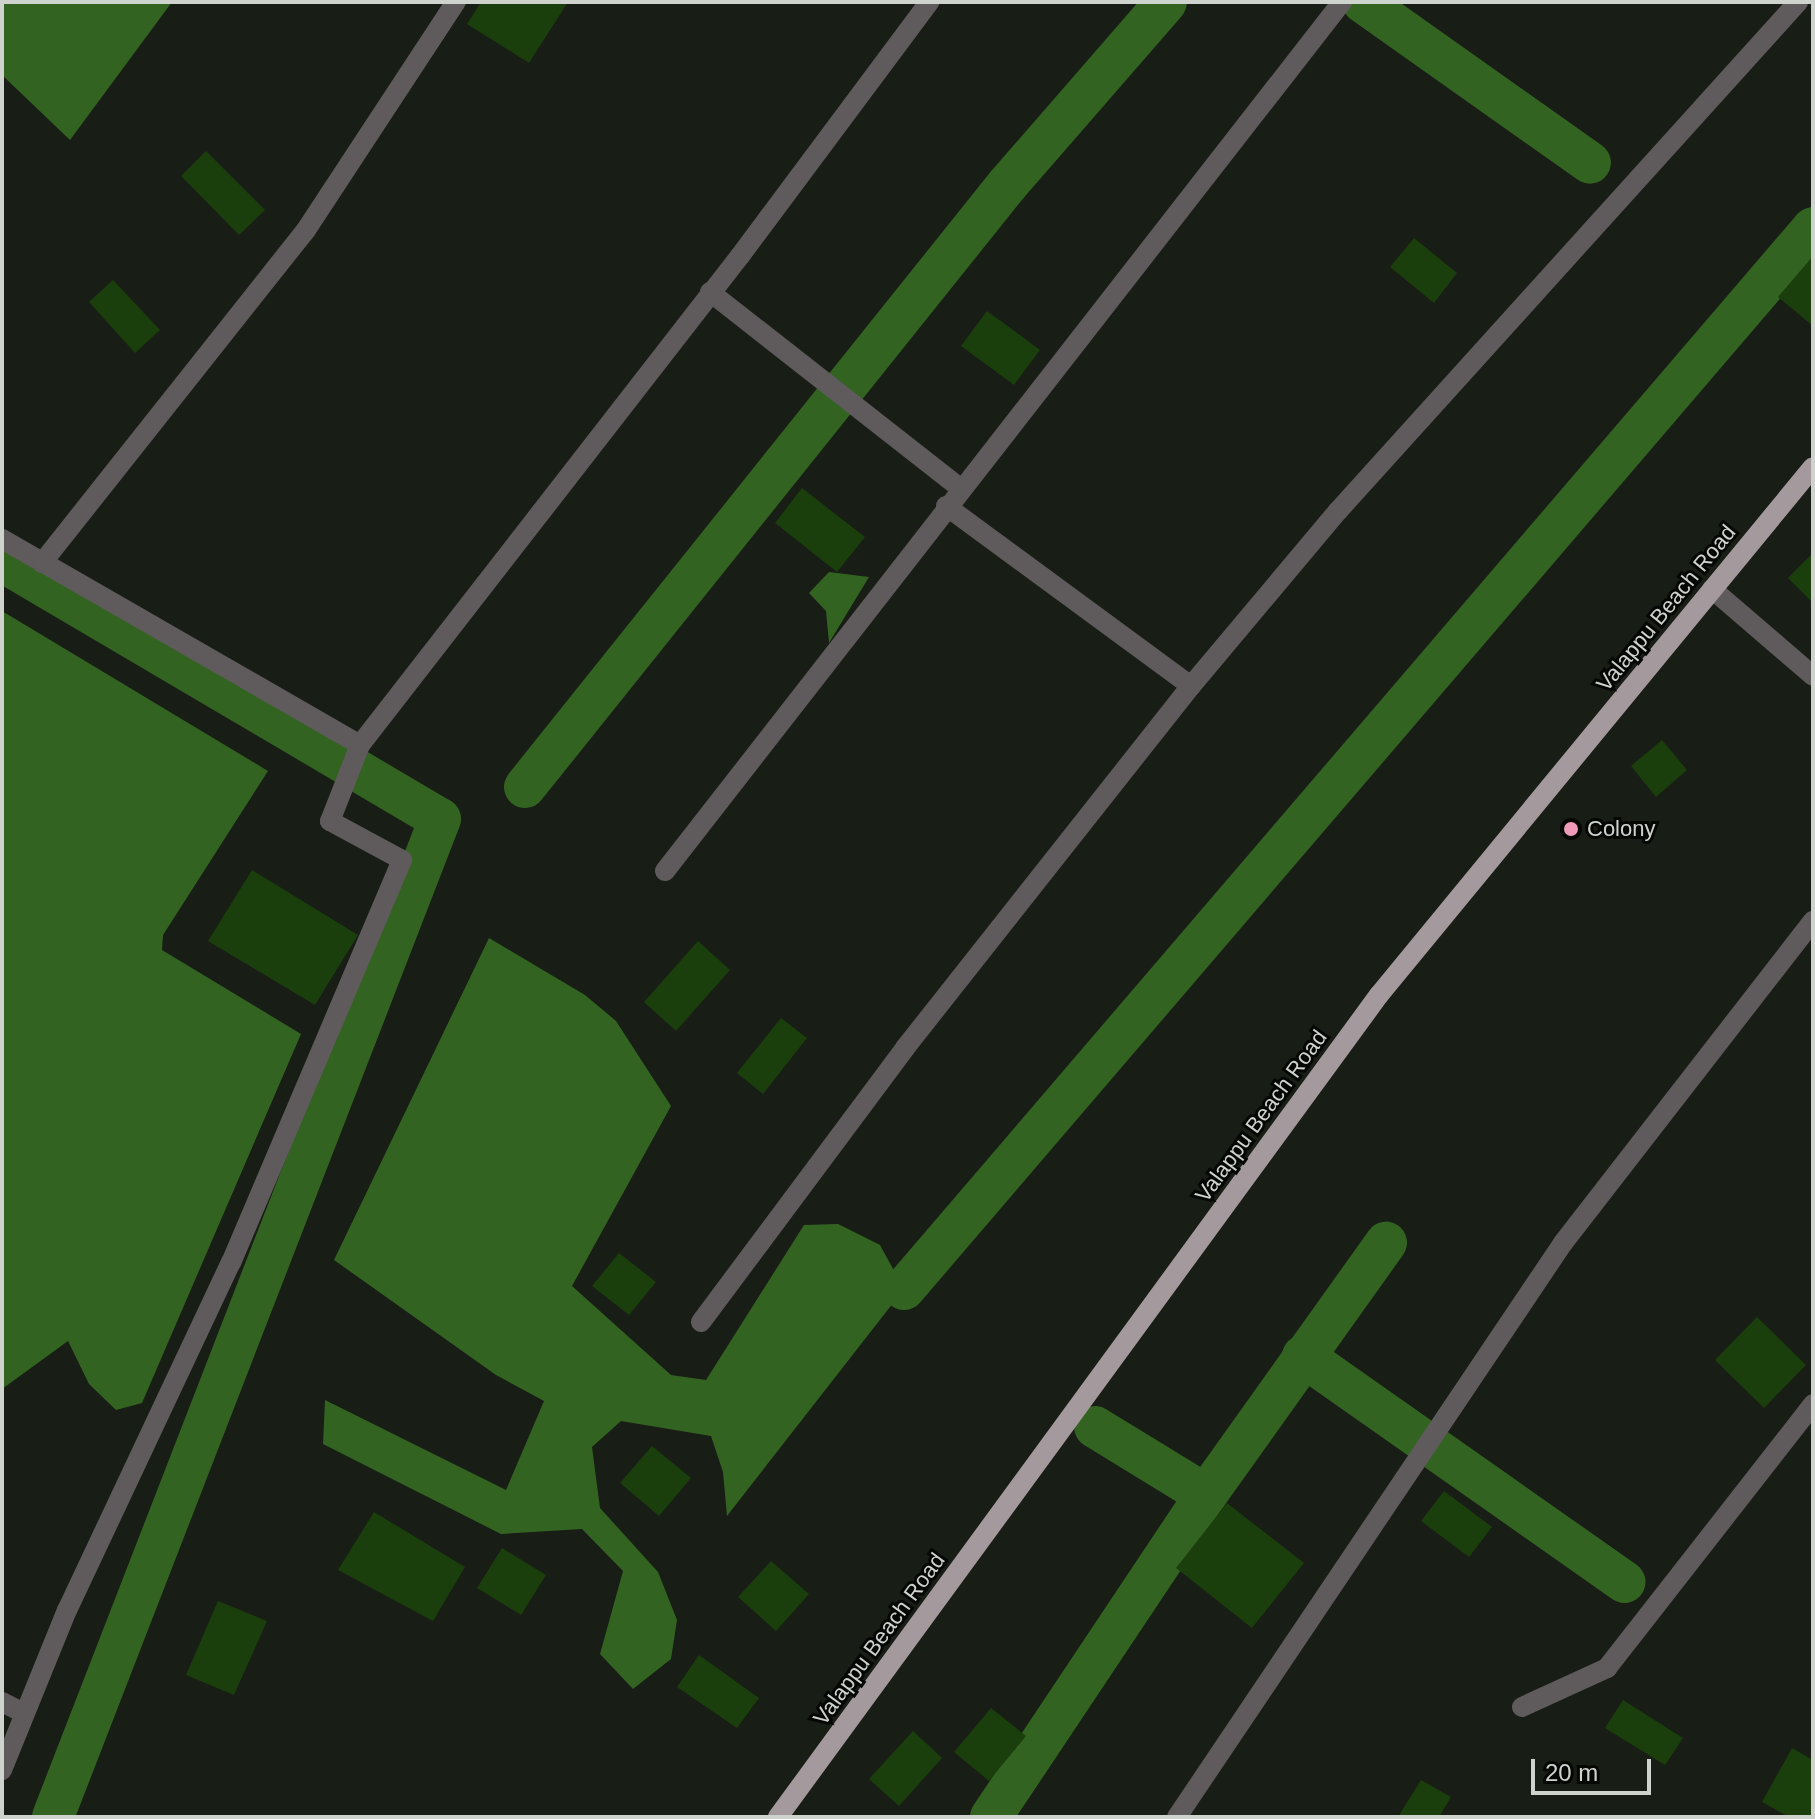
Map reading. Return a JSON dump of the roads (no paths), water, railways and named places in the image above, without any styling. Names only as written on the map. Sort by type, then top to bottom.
[{"type":"main road","name":"Valappu Beach Road","points":[[778,1817],[1379,995],[1813,467]]},
{"type":"street","points":[[42,563],[306,230],[456,2]]},
{"type":"street","points":[[2,1770],[67,1610],[231,1262],[402,860],[330,821],[358,750],[929,2]]},
{"type":"street","points":[[701,1322],[905,1048],[1191,686],[1338,511],[1798,2]]},
{"type":"street","points":[[665,871],[960,488],[1340,5]]},
{"type":"street","points":[[710,292],[960,488]]},
{"type":"street","points":[[946,506],[1191,686]]},
{"type":"street","points":[[2,539],[358,750]]},
{"type":"street","points":[[1712,589],[1813,676]]},
{"type":"street","points":[[1177,1817],[1418,1464],[1563,1243],[1813,921]]},
{"type":"street","points":[[1522,1707],[1607,1668],[1813,1404]]},
{"type":"street","points":[[2,1702],[24,1713]]},
{"type":"waterway","points":[[525,787],[1007,185],[1166,2]]},
{"type":"waterway","points":[[1363,2],[1590,163]]},
{"type":"waterway","points":[[904,1289],[1813,228]]},
{"type":"waterway","points":[[2,561],[440,819],[53,1817]]},
{"type":"waterway","points":[[1206,1495],[1386,1243]]},
{"type":"waterway","points":[[1303,1356],[1625,1582]]},
{"type":"waterway","points":[[991,1817],[1206,1495],[1095,1427]]},
{"type":"place","name":"Colony","points":[[1571,829]]}]
